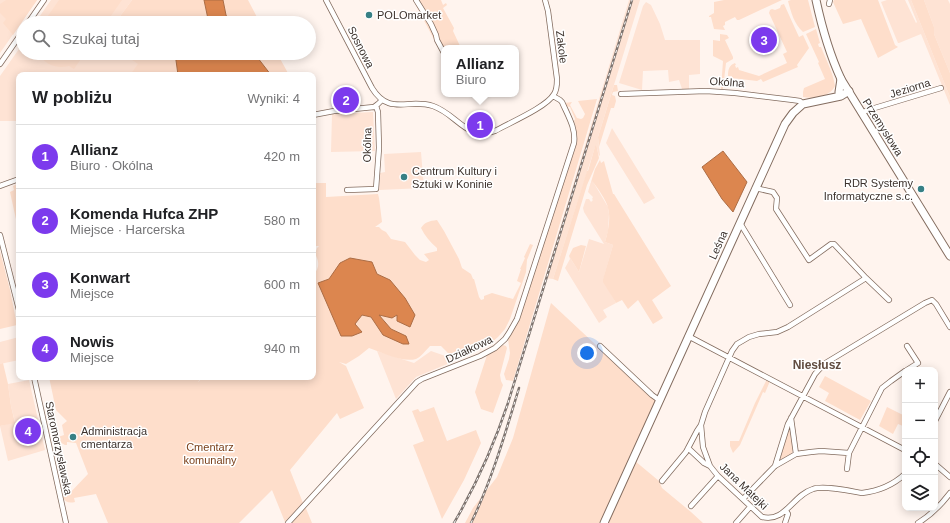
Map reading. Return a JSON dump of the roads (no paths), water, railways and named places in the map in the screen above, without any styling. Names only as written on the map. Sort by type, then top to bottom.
[{"type":"street","points":[[33,16],[44,0]]},
{"type":"street","name":"Sosnowa","points":[[326,0],[375,94],[382,100]]},
{"type":"street","points":[[416,0],[431,24],[441,47]]},
{"type":"street","name":"Zakole","points":[[545,0],[548,11],[556,79],[556,90],[553,96]]},
{"type":"street","name":"Przemysłowa","points":[[816,0],[822,28],[841,79],[950,256]]},
{"type":"street","points":[[0,64],[16,41]]},
{"type":"street","points":[[839,92],[841,79]]},
{"type":"street","name":"Jeziorna","points":[[862,113],[941,88]]},
{"type":"street","name":"Okólna","points":[[621,94],[706,91],[800,101],[803,104],[841,96],[849,91]]},
{"type":"street","name":"Okólna","points":[[829,98],[839,92],[849,91]]},
{"type":"street","points":[[316,114],[372,107],[376,106],[382,100],[394,105],[421,104],[443,110],[468,130],[484,134],[495,131],[541,106],[549,101],[553,96]]},
{"type":"street","name":"Działkowa","points":[[288,523],[417,382],[488,352],[500,344],[509,333],[517,319],[574,143],[575,134],[572,124],[562,102],[553,96]]},
{"type":"street","name":"Leśna","points":[[604,523],[784,124],[803,104]]},
{"type":"street","name":"Okólna","points":[[347,190],[376,189],[380,148],[378,110],[376,106]]},
{"type":"street","points":[[0,186],[16,180]]},
{"type":"street","points":[[755,188],[773,192],[777,198],[776,209],[808,260],[831,244],[834,244],[889,300]]},
{"type":"street","points":[[740,223],[790,305]]},
{"type":"street","points":[[0,236],[16,298]]},
{"type":"street","name":"Jana Matejki","points":[[866,278],[788,327],[777,332],[754,335],[737,344],[704,412],[701,425],[703,447],[710,466],[718,476],[767,521],[783,514],[799,497],[812,489],[820,487],[869,492],[885,488],[904,475]]},
{"type":"street","points":[[775,466],[788,424],[815,374],[824,364],[932,300],[950,327]]},
{"type":"street","points":[[688,336],[902,448]]},
{"type":"street","points":[[600,346],[652,395],[660,400]]},
{"type":"street","points":[[907,346],[918,363],[912,367]]},
{"type":"street","points":[[847,469],[849,453],[882,388],[902,374]]},
{"type":"street","name":"Staromorzysławska","points":[[35,380],[66,523]]},
{"type":"street","points":[[938,415],[950,392]]},
{"type":"street","points":[[791,418],[796,454]]},
{"type":"street","name":"Jana Matejki","points":[[701,425],[688,448],[704,463],[710,466]]},
{"type":"street","points":[[662,481],[688,448]]},
{"type":"street","points":[[743,499],[775,466],[796,454],[821,451],[849,453]]},
{"type":"street","points":[[938,467],[950,477]]},
{"type":"street","points":[[691,506],[718,476]]},
{"type":"street","points":[[918,523],[926,518],[950,493]]},
{"type":"street","points":[[736,523],[750,507]]},
{"type":"street","points":[[785,523],[788,514],[786,511]]},
{"type":"railway","points":[[454,523],[484,464],[508,403],[632,0]]},
{"type":"railway","points":[[471,523],[492,474],[519,388]]},
{"type":"place","name":"POLOmarket","points":[[369,15]]},
{"type":"place","name":"Konwart","points":[[764,40]]},
{"type":"place","name":"Komenda Hufca ZHP","points":[[346,100]]},
{"type":"place","name":"Allianz","points":[[480,125]]},
{"type":"place","name":"Centrum Kultury i Sztuki w Koninie","points":[[404,177]]},
{"type":"place","name":"RDR Systemy Informatyczne s.c.","points":[[921,189]]},
{"type":"place","name":"Nowis","points":[[28,431]]},
{"type":"place","name":"Administracja cmentarza","points":[[73,437]]},
{"type":"district","name":"Niesłusz","points":[[817,365]]},
{"type":"park label","name":"Cmentarz komunalny","points":[[210,453]]}]
